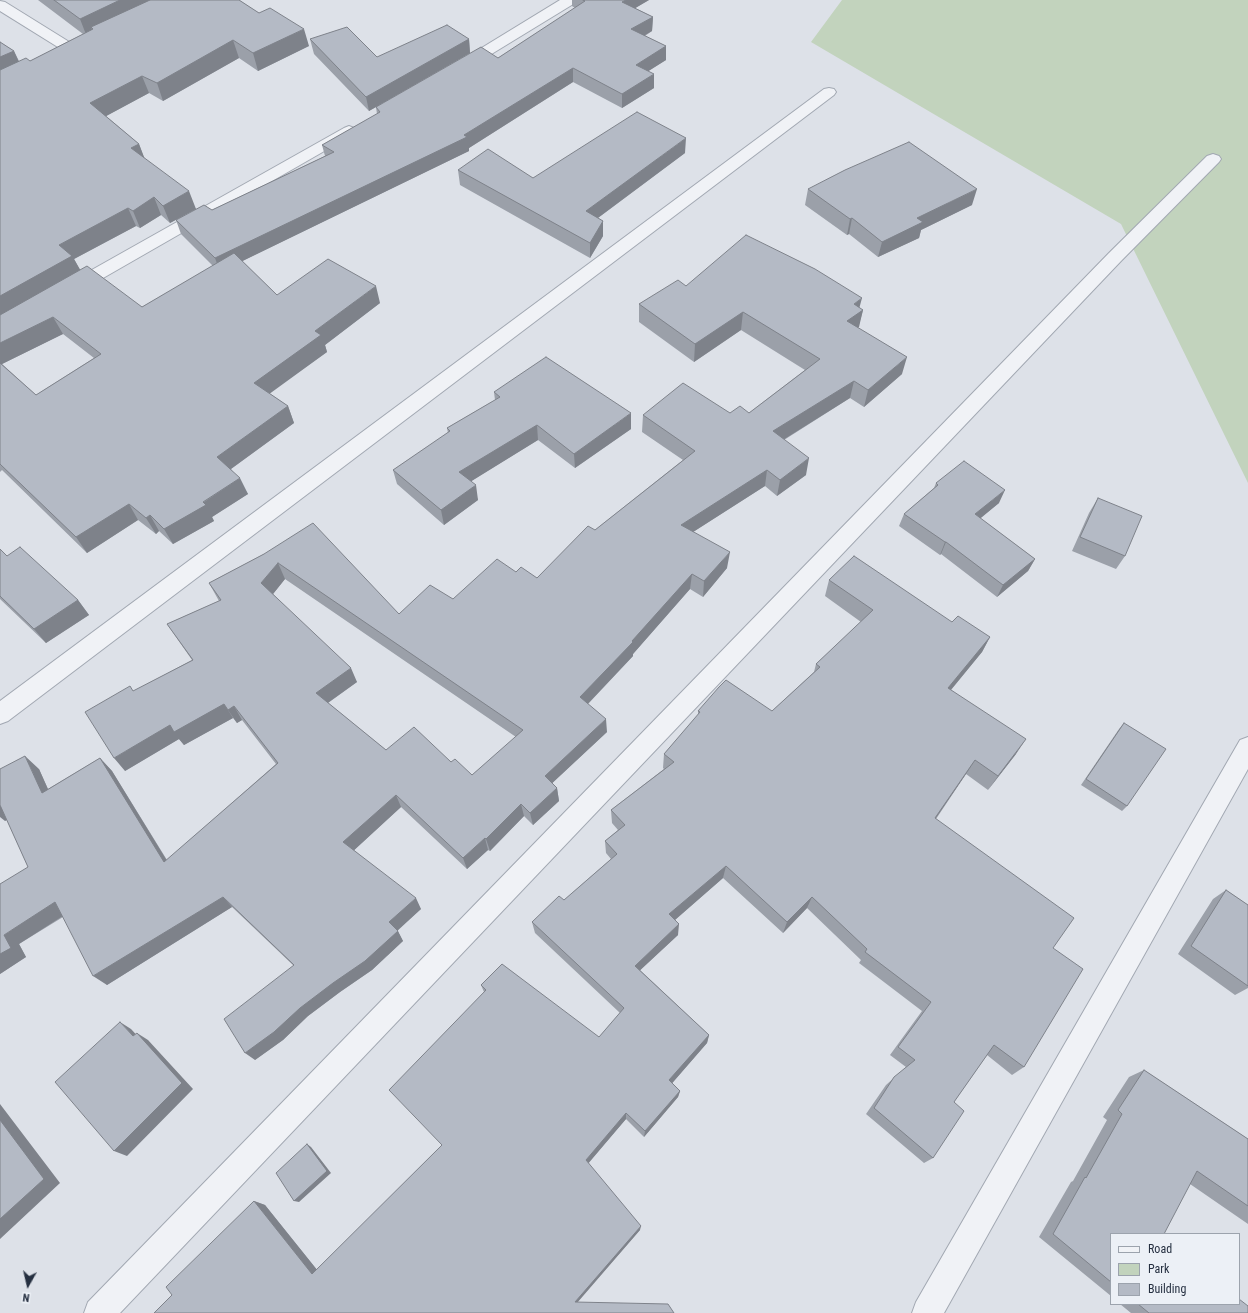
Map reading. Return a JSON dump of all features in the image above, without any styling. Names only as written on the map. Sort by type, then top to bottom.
[{"type":"street","points":[[452,72],[570,0]]},
{"type":"street","points":[[0,5],[74,51]]},
{"type":"street","points":[[60,58],[88,45]]},
{"type":"street","points":[[0,714],[829,92]]},
{"type":"street","points":[[57,297],[362,124]]},
{"type":"street","points":[[99,1313],[1115,257],[1213,159]]},
{"type":"street","points":[[927,1313],[1248,747]]},
{"type":"green space","points":[[842,0],[1248,0],[1248,483],[1121,224],[811,42]]},
{"type":"building","points":[[54,0],[120,0],[80,19]]},
{"type":"building","points":[[150,0],[239,0],[259,13],[270,8],[304,29],[253,53],[233,40],[157,83],[142,76],[90,103],[139,144],[131,148],[189,191],[163,206],[154,197],[133,211],[128,208],[59,245],[72,256],[0,296],[0,70],[26,58],[30,61],[93,29],[91,27]]},
{"type":"building","points":[[583,0],[626,0],[622,2],[653,17],[631,29],[666,46],[636,65],[654,74],[622,94],[573,68],[464,135],[467,137],[215,258],[176,220],[204,205],[212,210],[334,152],[322,145],[380,112],[376,107],[481,47],[498,58],[585,1]]},
{"type":"building","points":[[447,25],[469,39],[366,97],[310,39],[347,27],[377,57]]},
{"type":"building","points":[[0,42],[14,51],[0,57]]},
{"type":"building","points":[[637,112],[686,138],[586,211],[603,221],[590,243],[458,170],[488,149],[533,178]]},
{"type":"building","points":[[909,142],[977,189],[917,218],[923,222],[882,242],[852,218],[850,219],[808,189],[845,170]]},
{"type":"building","points":[[746,235],[815,269],[862,298],[854,304],[863,310],[847,321],[907,357],[868,390],[854,381],[773,431],[809,458],[780,480],[767,470],[681,525],[730,552],[704,581],[692,574],[632,641],[633,642],[580,697],[606,719],[545,776],[557,788],[530,813],[521,804],[486,839],[485,838],[463,858],[396,795],[343,842],[416,898],[389,922],[398,931],[365,961],[300,1008],[274,1032],[245,1053],[224,1019],[294,965],[223,897],[93,976],[55,902],[4,935],[11,948],[0,954],[0,884],[28,867],[0,805],[0,769],[25,756],[42,793],[100,758],[164,862],[278,763],[234,706],[228,710],[224,704],[174,732],[170,725],[114,758],[85,712],[130,686],[133,691],[193,660],[167,624],[221,600],[209,583],[264,554],[313,523],[399,614],[430,585],[453,599],[497,559],[516,572],[521,567],[537,578],[588,526],[595,530],[695,451],[643,415],[683,383],[730,413],[740,406],[749,413],[820,359],[743,312],[695,344],[639,304],[678,280],[686,286]],"holes":[[[278,563],[523,730],[472,775],[455,759],[451,762],[414,727],[386,750],[316,693],[351,668],[261,583]]]},
{"type":"building","points":[[234,253],[277,295],[328,259],[376,286],[315,331],[321,335],[254,383],[288,406],[217,457],[240,478],[203,502],[206,505],[164,529],[150,515],[146,518],[129,504],[76,537],[0,464],[0,363],[36,395],[101,354],[53,317],[0,343],[0,315],[87,266],[142,307]]},
{"type":"building","points":[[546,357],[631,413],[574,454],[537,425],[459,472],[476,485],[441,510],[393,470],[450,431],[447,428],[500,397],[494,392]]},
{"type":"building","points":[[964,461],[1005,490],[975,514],[1035,559],[1003,585],[946,542],[904,514],[938,485],[936,483]]},
{"type":"building","points":[[1098,498],[1142,516],[1125,556],[1080,537]]},
{"type":"building","points":[[20,547],[78,600],[34,629],[0,596],[0,549],[7,556]]},
{"type":"building","points":[[854,556],[952,622],[958,616],[990,637],[948,688],[1026,739],[998,776],[975,760],[935,818],[1074,918],[1053,948],[1083,969],[1024,1067],[994,1045],[954,1102],[964,1111],[933,1158],[874,1108],[894,1077],[915,1060],[898,1047],[931,1002],[865,952],[867,949],[812,897],[787,922],[726,866],[669,914],[679,924],[635,966],[709,1035],[669,1080],[680,1091],[645,1131],[626,1113],[586,1160],[641,1226],[575,1302],[668,1304],[674,1313],[154,1313],[172,1295],[166,1287],[254,1201],[312,1274],[442,1145],[389,1090],[486,990],[481,985],[502,964],[599,1037],[624,1008],[532,922],[559,896],[564,900],[617,854],[605,841],[625,825],[611,810],[674,762],[664,754],[700,712],[698,711],[726,680],[772,711],[820,667],[816,664],[873,610],[829,580]]},
{"type":"building","points":[[1124,723],[1166,749],[1127,806],[1086,779]]},
{"type":"building","points":[[1226,890],[1248,905],[1248,986],[1191,946]]},
{"type":"building","points":[[120,1022],[133,1036],[137,1033],[182,1083],[114,1151],[55,1082]]},
{"type":"building","points":[[1144,1070],[1248,1139],[1248,1206],[1197,1171],[1165,1233],[1110,1233],[1110,1281],[1053,1234],[1122,1114],[1118,1110]]},
{"type":"building","points":[[0,1120],[44,1179],[0,1219]]},
{"type":"building","points":[[307,1144],[327,1171],[294,1201],[276,1173]]},
{"type":"building","points":[[1240,1300],[1248,1306],[1248,1313],[1149,1313],[1139,1305],[1240,1305]]}]
